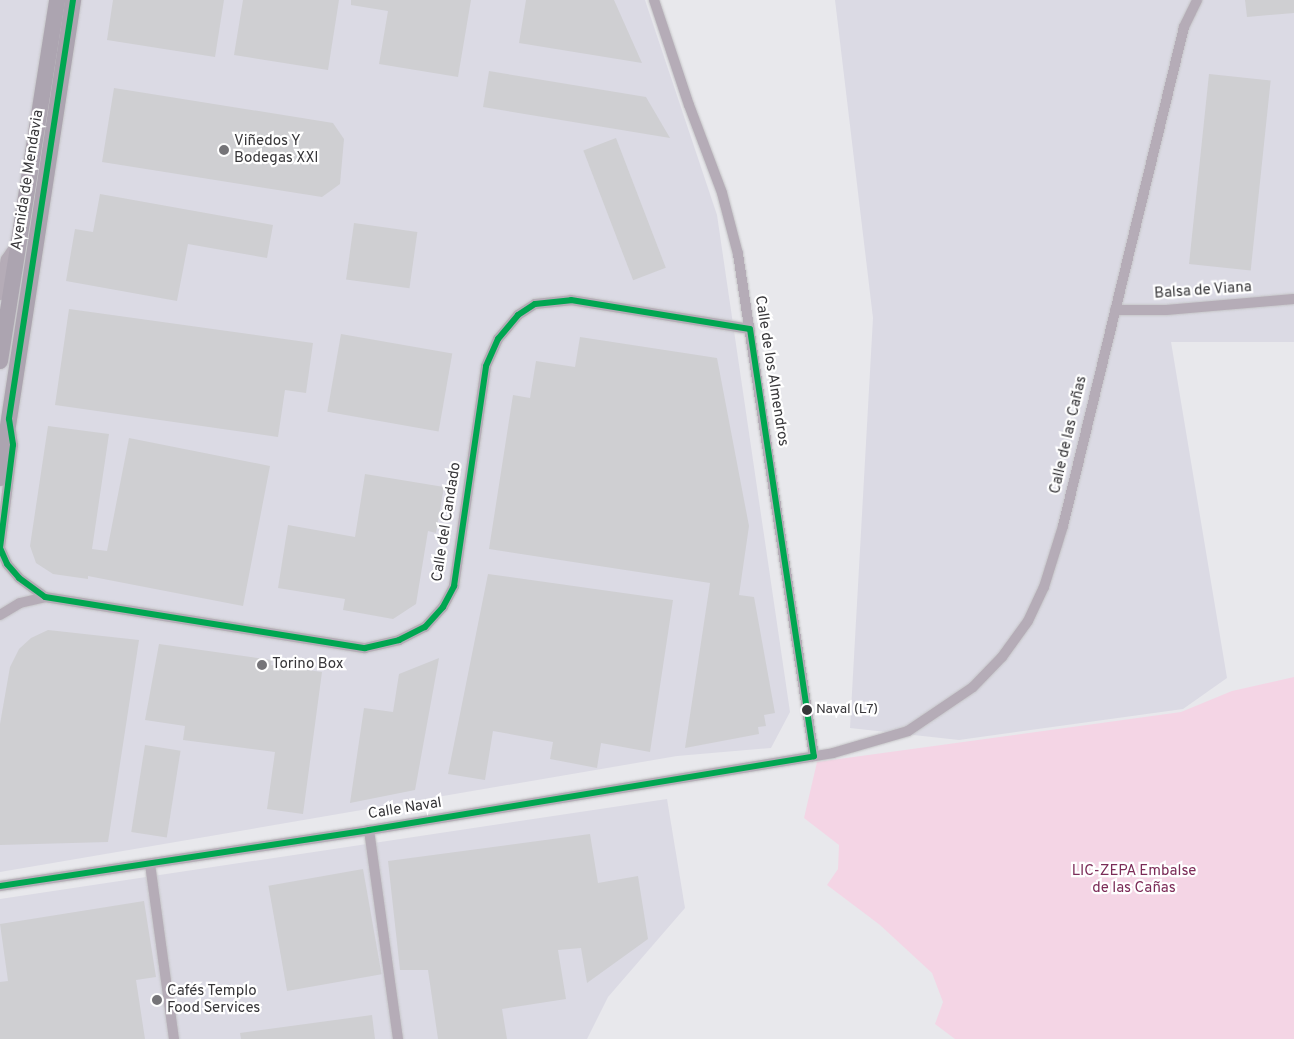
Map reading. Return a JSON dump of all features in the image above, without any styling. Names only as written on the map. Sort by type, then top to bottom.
[{"type":"main road","name":"Avenida de Mendavia","points":[[0,361],[57,0]]},
{"type":"main road","name":"Avenida de Mendavia","points":[[0,478],[73,0]]},
{"type":"street","name":"Calle de los Almendros","points":[[654,0],[689,105],[722,193],[738,254],[814,756]]},
{"type":"street","name":"Calle de las Cañas","points":[[814,756],[833,753],[908,731],[973,687],[1002,657],[1028,620],[1044,586],[1063,526],[1184,27],[1197,0]]},
{"type":"street","points":[[0,295],[6,259],[18,243]]},
{"type":"street","name":"Balsa de Viana","points":[[1115,310],[1166,310],[1294,299]]},
{"type":"street","name":"Calle del Candado","points":[[0,615],[20,603],[45,597],[365,648],[399,640],[425,627],[443,607],[454,586],[486,366],[498,339],[518,315],[535,304],[571,300],[750,329]]},
{"type":"street","name":"Avenida de Mendavia","points":[[9,419],[13,445],[0,548],[7,564],[19,578],[45,597]]},
{"type":"street","name":"Calle Naval","points":[[0,886],[368,830],[814,756]]},
{"type":"street","points":[[368,830],[398,1039]]},
{"type":"street","points":[[150,864],[174,1039]]},
{"type":"shaded area","points":[[0,0],[645,0],[717,215],[790,712],[771,748],[677,756],[0,872]]},
{"type":"shaded area","points":[[835,0],[1294,0],[1294,342],[1171,342],[1227,678],[1183,709],[959,740],[850,728],[873,318]]},
{"type":"shaded area","points":[[667,799],[685,908],[608,997],[587,1039],[0,1039],[0,899]]},
{"type":"green space","name":"LIC-ZEPA Embalse de las Cañas","points":[[1294,677],[1294,1039],[955,1039],[935,1024],[943,1002],[932,973],[880,925],[827,885],[838,869],[839,845],[804,818],[817,762],[1181,712],[1232,691]]},
{"type":"building","points":[[113,0],[224,0],[215,57],[107,40]]},
{"type":"building","points":[[243,0],[339,0],[328,70],[234,55]]},
{"type":"building","points":[[351,0],[471,0],[458,77],[379,64],[388,11],[351,5]]},
{"type":"building","points":[[526,0],[614,0],[642,63],[519,43]]},
{"type":"building","points":[[1245,0],[1294,0],[1294,13],[1247,17]]},
{"type":"building","points":[[489,71],[646,97],[670,138],[483,107]]},
{"type":"building","points":[[1209,74],[1271,80],[1251,270],[1189,264]]},
{"type":"building","name":"Viñedos Y Bodegas XXI","points":[[114,88],[333,123],[344,139],[340,184],[322,197],[102,162]]},
{"type":"building","points":[[616,138],[666,268],[633,280],[583,151]]},
{"type":"building","points":[[100,194],[273,225],[267,258],[188,244],[177,301],[66,281],[75,229],[93,232]]},
{"type":"building","points":[[354,223],[417,232],[409,288],[346,279]]},
{"type":"building","points":[[69,309],[313,343],[306,393],[285,390],[278,437],[55,405]]},
{"type":"building","points":[[341,334],[452,354],[439,431],[327,412]]},
{"type":"building","points":[[580,337],[717,358],[749,526],[739,595],[754,597],[775,713],[764,715],[766,726],[758,727],[759,734],[685,748],[710,583],[489,549],[513,395],[530,398],[536,361],[575,367]]},
{"type":"building","points":[[48,426],[109,434],[92,549],[107,551],[129,438],[270,466],[243,606],[88,576],[88,579],[53,574],[36,563],[30,546]]},
{"type":"building","points":[[365,474],[444,487],[436,533],[428,531],[416,604],[393,619],[343,610],[345,599],[278,588],[288,525],[355,537]]},
{"type":"building","points":[[488,574],[673,600],[650,752],[601,743],[597,768],[550,759],[553,742],[493,731],[485,780],[448,774]]},
{"type":"building","points":[[48,630],[139,640],[108,842],[0,845],[0,724],[10,667],[19,649],[31,638]]},
{"type":"building","points":[[159,644],[272,660],[271,665],[322,672],[303,814],[267,809],[275,752],[183,740],[185,726],[145,720]]},
{"type":"building","points":[[439,658],[415,790],[350,803],[364,708],[393,712],[399,674]]},
{"type":"building","points":[[145,745],[181,751],[167,838],[131,832]]},
{"type":"building","points":[[590,834],[598,883],[638,876],[648,939],[587,983],[581,948],[558,950],[566,999],[502,1009],[507,1039],[438,1039],[428,970],[400,970],[388,861]]},
{"type":"building","points":[[363,869],[382,974],[287,991],[268,886]]},
{"type":"building","points":[[144,901],[156,977],[136,980],[145,1039],[0,1039],[0,982],[8,981],[0,924]]},
{"type":"building","points":[[372,1015],[375,1039],[241,1039],[240,1033]]},
{"type":"transit line","points":[[73,0],[9,419],[13,445],[0,548],[7,564],[19,578],[45,597],[365,648],[399,640],[425,627],[443,607],[454,586],[486,366],[498,339],[518,315],[535,304],[571,300],[750,329]]},
{"type":"transit line","points":[[750,329],[814,756]]},
{"type":"transit line","points":[[0,886],[369,830],[814,756]]},
{"type":"place","name":"Viñedos Y Bodegas XXI","points":[[224,150]]},
{"type":"place","name":"Torino Box","points":[[262,665]]},
{"type":"place","name":"Naval (L7)","points":[[807,710]]},
{"type":"place","name":"Cafés Templo Food Services","points":[[157,1000]]}]
